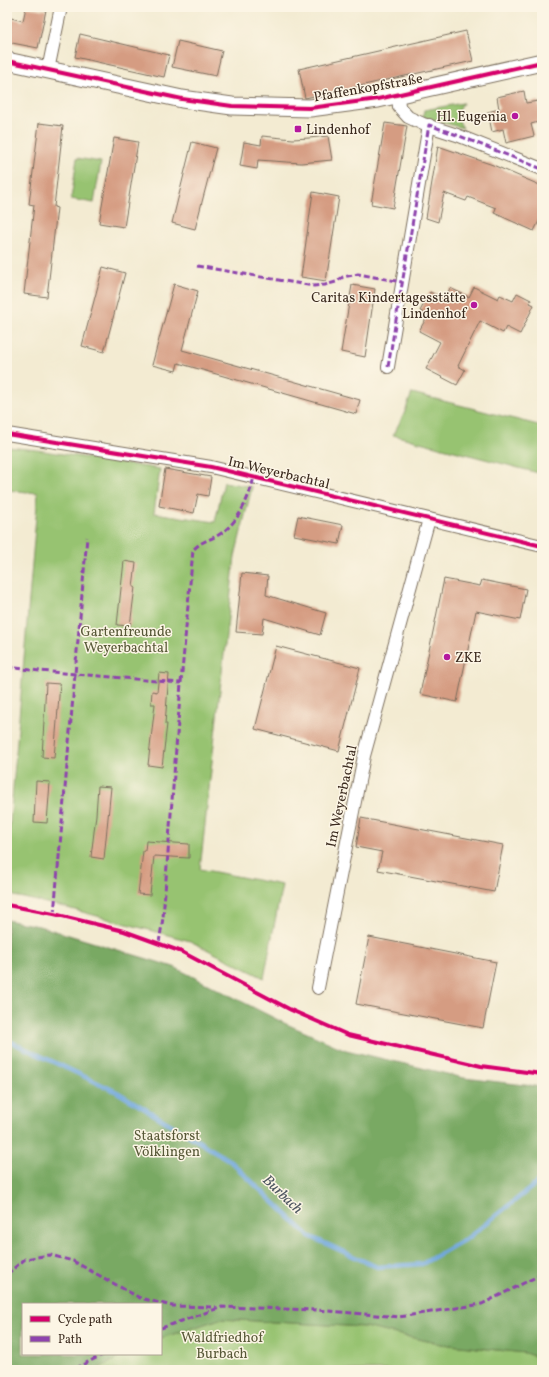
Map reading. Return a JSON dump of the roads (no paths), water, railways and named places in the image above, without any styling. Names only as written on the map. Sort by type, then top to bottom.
[{"type":"street","points":[[48,70],[61,7]]},
{"type":"street","name":"Pfaffenkopfstraße","points":[[7,61],[182,99],[232,106],[310,108],[372,100],[542,62]]},
{"type":"street","name":"Pfaffenkopfstraße","points":[[398,94],[399,106],[408,117],[542,169]]},
{"type":"street","points":[[388,367],[429,126]]},
{"type":"street","name":"Im Weyerbachtal","points":[[7,434],[211,467],[542,546]]},
{"type":"street","name":"Im Weyerbachtal","points":[[318,988],[364,756],[429,520]]},
{"type":"waterway","name":"Burbach","points":[[7,1040],[117,1092],[229,1160],[309,1236],[377,1267],[422,1264],[469,1237],[542,1179]]},
{"type":"place","name":"Hl. Eugenia","points":[[515,116]]},
{"type":"place","name":"Lindenhof","points":[[298,129]]},
{"type":"place","name":"Caritas Kindertagesstätte Lindenhof","points":[[474,305]]},
{"type":"place","name":"ZKE","points":[[447,657]]},
{"type":"park label","name":"Gartenfreunde Weyerbachtal","points":[[126,640]]},
{"type":"park label","name":"Staatsforst Völklingen","points":[[167,1144]]},
{"type":"park label","name":"Waldfriedhof Burbach","points":[[222,1346]]}]
